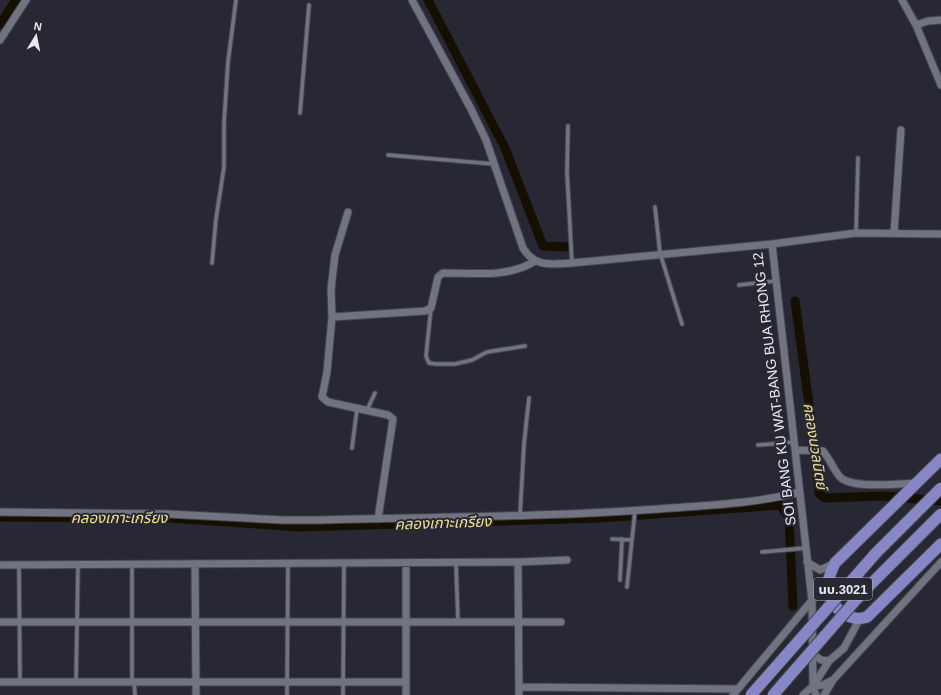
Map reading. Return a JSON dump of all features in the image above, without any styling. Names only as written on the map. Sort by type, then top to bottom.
[{"type":"main road","points":[[941,459],[835,563],[828,581],[828,590],[831,599],[840,611],[859,620],[867,618],[941,544]]},
{"type":"main road","name":"นบ.3021","points":[[751,695],[876,552],[941,488]]},
{"type":"main road","name":"นบ.3021","points":[[774,695],[862,594],[941,514]]},
{"type":"street","points":[[0,40],[26,0]]},
{"type":"street","points":[[332,317],[425,311],[432,308],[438,277],[443,273],[497,273],[525,268],[535,261],[528,257],[523,248],[495,164],[471,109],[412,0]]},
{"type":"street","points":[[902,0],[916,25],[941,85]]},
{"type":"street","points":[[916,25],[928,21],[941,20]]},
{"type":"street","points":[[894,233],[901,130]]},
{"type":"street","points":[[348,212],[335,255],[331,289],[332,317],[327,372],[322,397],[328,402],[391,416],[392,419],[378,518]]},
{"type":"street","points":[[772,244],[856,233],[941,234]]},
{"type":"street","name":"SOI BANG KU WAT-BANG BUA RHONG 12","points":[[535,261],[546,264],[572,263],[660,253],[772,244],[800,492],[803,549],[807,562],[812,601],[813,686],[816,695]]},
{"type":"street","points":[[795,450],[820,450],[825,454],[840,477],[850,482],[874,485],[916,483]]},
{"type":"street","points":[[0,512],[168,514],[283,520],[520,515],[635,512],[745,502],[778,498],[800,492]]},
{"type":"street","points":[[0,565],[344,564],[567,560]]},
{"type":"street","points":[[518,562],[519,691],[644,692],[691,688],[738,689]]},
{"type":"street","points":[[807,562],[820,570],[835,563]]},
{"type":"street","points":[[824,695],[833,680],[941,562]]},
{"type":"street","points":[[406,563],[406,695]]},
{"type":"street","points":[[195,565],[196,695]]},
{"type":"street","points":[[733,695],[828,581]]},
{"type":"street","points":[[803,695],[813,686],[829,661],[844,648],[859,620]]},
{"type":"street","points":[[0,622],[561,622]]},
{"type":"street","points":[[813,654],[821,660],[829,661]]},
{"type":"street","points":[[813,686],[823,685],[833,680]]},
{"type":"street","points":[[0,682],[406,682]]},
{"type":"street","points":[[691,688],[704,695]]},
{"type":"lane","points":[[212,263],[216,219],[224,167],[224,123],[228,62],[236,0]]},
{"type":"lane","points":[[300,114],[309,5]]},
{"type":"lane","points":[[568,126],[567,172],[572,263]]},
{"type":"lane","points":[[388,156],[495,164]]},
{"type":"lane","points":[[856,233],[858,158]]},
{"type":"lane","points":[[655,207],[660,253],[682,324]]},
{"type":"lane","points":[[739,285],[776,281]]},
{"type":"lane","points":[[432,308],[426,356],[429,362],[436,364],[455,364],[472,360],[487,352],[525,346]]},
{"type":"lane","points":[[367,411],[375,393]]},
{"type":"lane","points":[[520,515],[524,444],[529,398]]},
{"type":"lane","points":[[352,448],[357,409]]},
{"type":"lane","points":[[758,445],[794,442]]},
{"type":"lane","points":[[627,587],[635,512]]},
{"type":"lane","points":[[612,539],[632,540]]},
{"type":"lane","points":[[620,580],[622,539]]},
{"type":"lane","points":[[762,552],[803,549]]},
{"type":"lane","points":[[456,563],[458,622]]},
{"type":"lane","points":[[287,695],[288,564]]},
{"type":"lane","points":[[343,695],[344,564]]},
{"type":"lane","points":[[20,565],[20,682]]},
{"type":"lane","points":[[76,682],[78,565]]},
{"type":"lane","points":[[132,565],[133,682],[135,695]]},
{"type":"waterway","points":[[0,24],[16,0]]},
{"type":"waterway","points":[[428,0],[505,148],[543,246],[567,247]]},
{"type":"waterway","name":"คลองนวลนิตย์","points":[[795,301],[813,434],[819,493],[824,498],[885,496],[941,501]]},
{"type":"waterway","name":"คลองเกาะเกรียง","points":[[0,517],[171,518],[300,527],[600,518],[780,505],[789,517],[793,606]]}]
